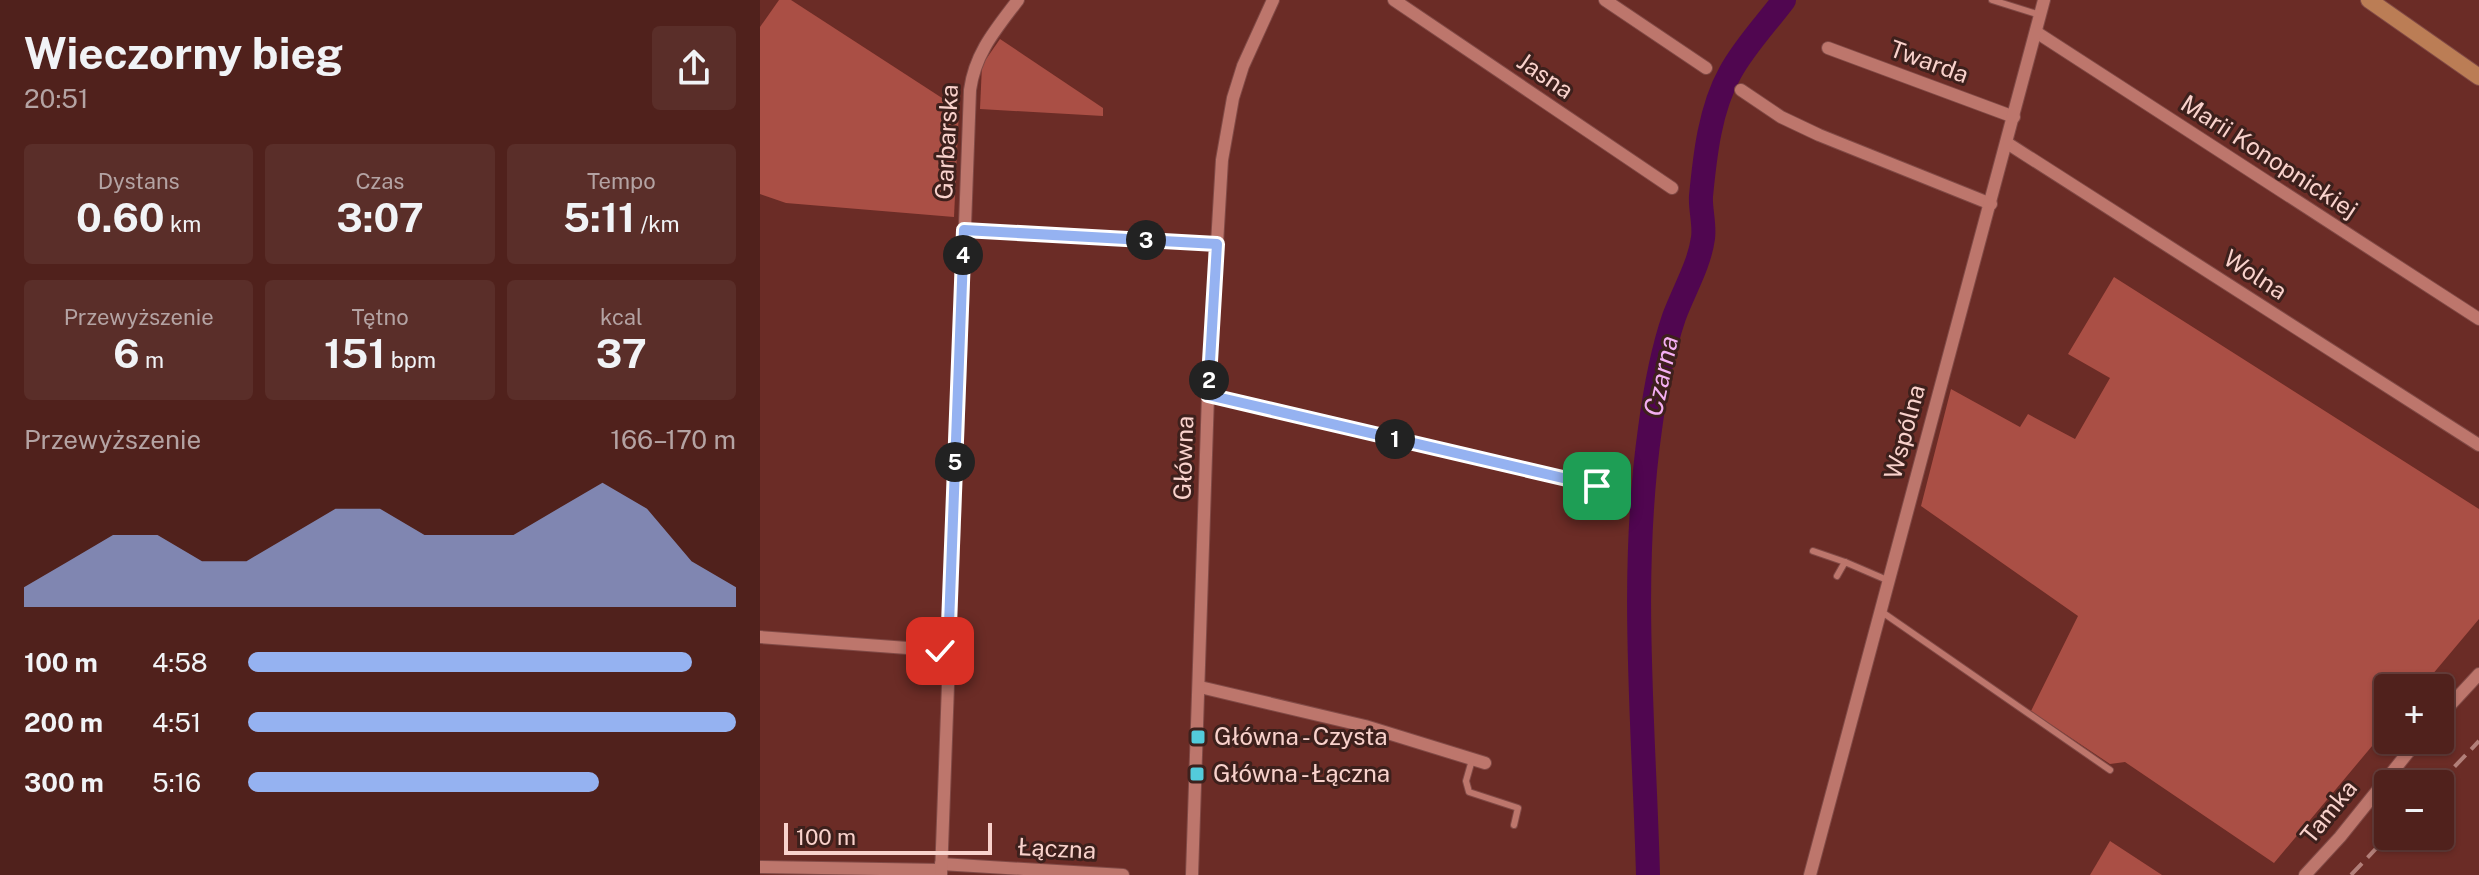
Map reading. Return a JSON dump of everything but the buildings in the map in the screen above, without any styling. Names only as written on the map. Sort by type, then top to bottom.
[{"type":"main road","points":[[2369,0],[2479,77]]},
{"type":"street","name":"Garbarska","points":[[941,870],[972,76],[983,47],[1018,0]]},
{"type":"street","name":"Główna","points":[[1192,875],[1208,395],[1222,160],[1230,109],[1243,66],[1273,0]]},
{"type":"street","name":"Jasna","points":[[1394,0],[1672,188]]},
{"type":"street","points":[[1605,0],[1706,68]]},
{"type":"street","name":"Wspólna","points":[[1810,875],[2044,0]]},
{"type":"street","name":"Marii Konopnickiej","points":[[2036,32],[2479,319]]},
{"type":"street","name":"Twarda","points":[[1828,48],[2014,117]]},
{"type":"street","points":[[1741,90],[1781,117],[1819,135],[1991,204]]},
{"type":"street","name":"Wolna","points":[[2007,143],[2479,445]]},
{"type":"street","points":[[964,230],[1217,244]]},
{"type":"street","points":[[1208,395],[1597,486]]},
{"type":"street","points":[[760,637],[948,651]]},
{"type":"street","points":[[2454,701],[2479,674]]},
{"type":"street","points":[[1200,687],[1365,726],[1478,762]]},
{"type":"street","name":"Tamka","points":[[2305,875],[2407,754]]},
{"type":"street","name":"Łączna","points":[[760,867],[1123,875]]},
{"type":"lane","points":[[1992,0],[2040,15]]},
{"type":"lane","points":[[2021,10],[2024,0]]},
{"type":"lane","points":[[1813,551],[1887,580]]},
{"type":"lane","points":[[1837,576],[1845,562]]},
{"type":"lane","points":[[1879,610],[2110,770]]},
{"type":"lane","points":[[1478,762],[1466,781],[1469,792],[1518,808],[1514,825]]},
{"type":"shaded area","points":[[779,0],[791,0],[959,109],[954,217],[786,203],[760,194],[760,27]]},
{"type":"shaded area","points":[[1000,39],[1103,108],[1103,116],[980,109],[982,65]]},
{"type":"shaded area","points":[[2114,277],[2479,509],[2479,619],[2433,674],[2374,674],[2374,744],[2274,863],[2125,762],[2110,764],[2031,711],[2078,616],[1921,506],[1951,389],[2020,427],[2028,414],[2075,439],[2110,378],[2068,354]]},
{"type":"shaded area","points":[[2110,841],[2162,875],[2090,875]]},
{"type":"waterway","name":"Czarna","points":[[1648,875],[1639,596],[1644,485],[1654,400],[1670,330],[1701,248],[1703,180],[1718,102],[1736,63],[1784,0]]},
{"type":"railway","points":[[2451,770],[2479,741]]},
{"type":"railway","points":[[2351,875],[2375,850]]},
{"type":"place","name":"Główna - Czysta","points":[[1198,737]]},
{"type":"place","name":"Główna - Łączna","points":[[1197,774]]},
{"type":"route","points":[[940,651],[948,651],[964,230],[1217,244],[1208,395],[1597,486]]}]
